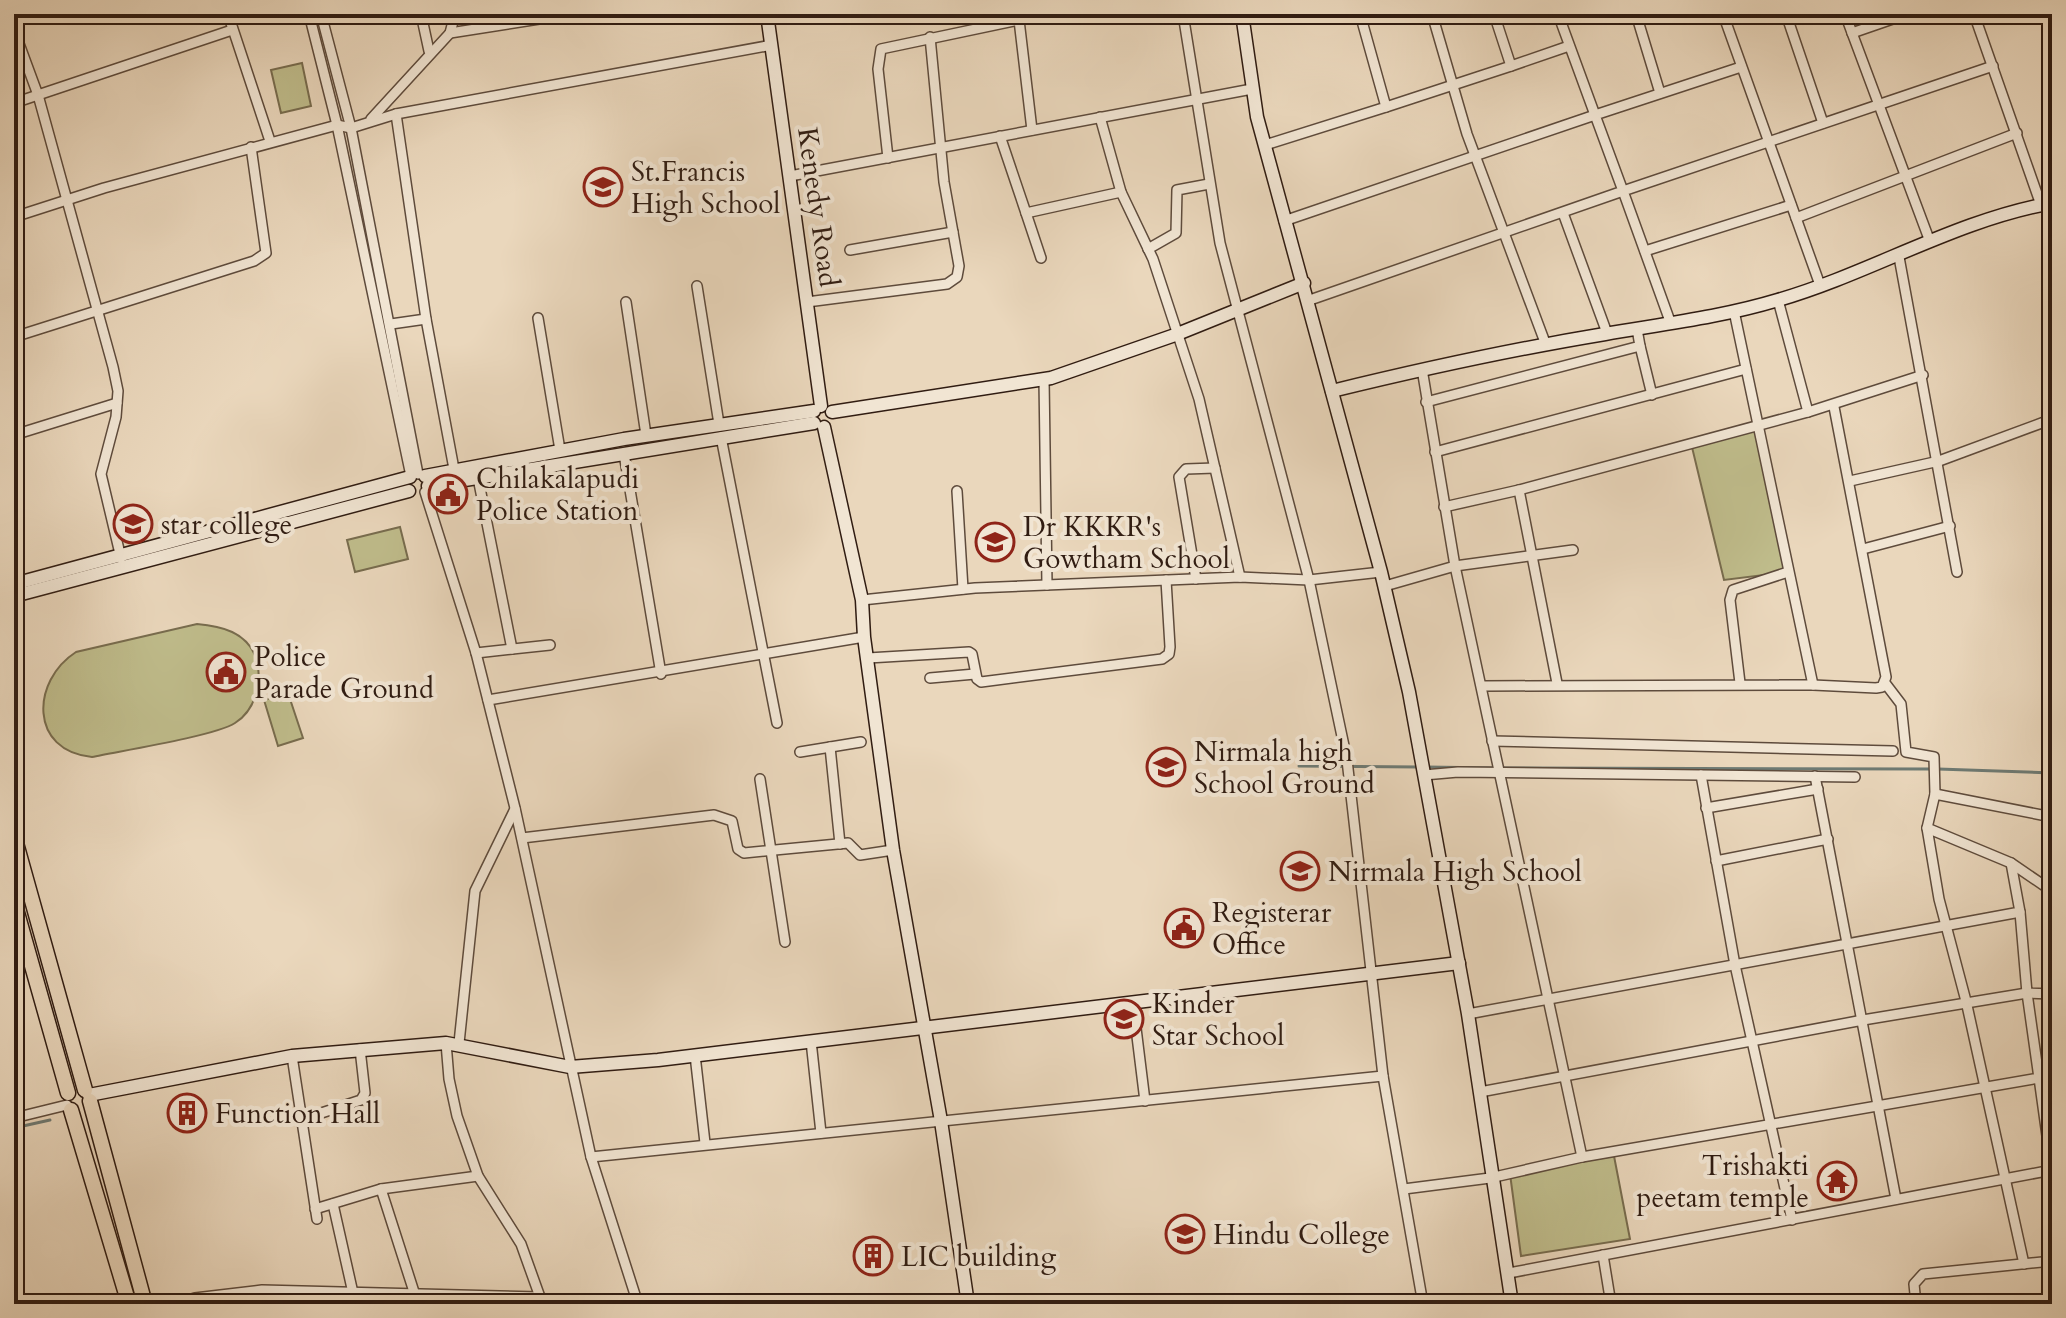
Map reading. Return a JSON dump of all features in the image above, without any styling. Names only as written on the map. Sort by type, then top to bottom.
[{"type":"main road","name":"Kenedy Road","points":[[767,14],[821,416],[862,600],[864,637],[893,850],[941,1121],[968,1304]]},
{"type":"main road","points":[[1242,14],[1252,89],[1265,145],[1385,586],[1459,963],[1512,1304]]},
{"type":"main road","points":[[1332,391],[1422,369],[1607,333],[1671,324],[1778,300],[1899,257],[1929,239],[2047,204]]},
{"type":"main road","points":[[14,584],[454,469],[646,435],[720,430],[821,416],[1044,379],[1175,335],[1304,283]]},
{"type":"main road","points":[[419,480],[478,478],[624,454],[720,430]]},
{"type":"main road","points":[[14,596],[409,491],[417,495],[419,480]]},
{"type":"main road","points":[[14,836],[145,1304]]},
{"type":"main road","points":[[14,902],[19,937],[129,1304]]},
{"type":"main road","points":[[69,1103],[73,1089],[88,1095],[292,1056],[360,1049],[453,1043],[570,1067],[1133,1004],[1459,963]]},
{"type":"main road","points":[[69,1103],[83,1111],[88,1095]]},
{"type":"street","points":[[228,14],[270,141]]},
{"type":"street","points":[[309,14],[419,480],[476,653],[515,808],[591,1157],[638,1304]]},
{"type":"street","points":[[321,14],[351,128],[419,480]]},
{"type":"street","points":[[421,14],[429,51]]},
{"type":"street","points":[[450,33],[455,14]]},
{"type":"street","points":[[370,120],[429,51],[450,33],[571,14]]},
{"type":"street","points":[[888,158],[878,53],[930,37],[1047,14]]},
{"type":"street","points":[[1183,14],[1220,243],[1309,580],[1347,760],[1383,1076],[1423,1304]]},
{"type":"street","points":[[1360,14],[1386,107]]},
{"type":"street","points":[[1432,14],[1451,87],[1502,235],[1546,345]]},
{"type":"street","points":[[1494,14],[1511,66]]},
{"type":"street","points":[[1558,14],[1671,324]]},
{"type":"street","points":[[1636,14],[1660,93]]},
{"type":"street","points":[[1723,14],[1820,285]]},
{"type":"street","points":[[1786,14],[1823,123]]},
{"type":"street","points":[[1845,14],[1929,239]]},
{"type":"street","points":[[1852,33],[1907,14]]},
{"type":"street","points":[[1974,14],[2017,133],[2047,204]]},
{"type":"street","points":[[1019,20],[1032,130]]},
{"type":"street","points":[[14,30],[38,95],[113,367],[117,403],[101,474],[121,558]]},
{"type":"street","points":[[14,103],[232,30]]},
{"type":"street","points":[[807,302],[947,284],[959,272],[930,37]]},
{"type":"street","points":[[14,217],[270,141],[337,125],[351,128],[396,114],[772,45]]},
{"type":"street","points":[[1265,145],[1451,87],[1569,46]]},
{"type":"street","points":[[1307,301],[1767,140],[1993,66]]},
{"type":"street","points":[[1284,221],[1475,154],[1741,67]]},
{"type":"street","points":[[790,176],[1252,89]]},
{"type":"street","points":[[396,114],[426,319],[454,469]]},
{"type":"street","points":[[1100,117],[1121,192],[1148,249],[1199,399],[1240,577]]},
{"type":"street","points":[[1796,218],[1906,173],[2017,133]]},
{"type":"street","points":[[1000,136],[1041,258]]},
{"type":"street","points":[[14,337],[254,261],[266,253],[251,147]]},
{"type":"street","points":[[1148,249],[1176,233],[1177,190],[1209,184]]},
{"type":"street","points":[[1026,213],[1121,192]]},
{"type":"street","points":[[1645,251],[1791,205]]},
{"type":"street","points":[[1563,213],[1607,333]]},
{"type":"street","points":[[850,250],[953,232]]},
{"type":"street","points":[[1899,257],[1957,572]]},
{"type":"street","points":[[697,286],[720,430],[777,723]]},
{"type":"street","points":[[1778,300],[1808,412]]},
{"type":"street","points":[[626,302],[646,435]]},
{"type":"street","points":[[1734,311],[1813,685]]},
{"type":"street","points":[[538,318],[560,450]]},
{"type":"street","points":[[391,324],[426,319]]},
{"type":"street","points":[[1637,329],[1652,395]]},
{"type":"street","points":[[1426,402],[1640,346]]},
{"type":"street","points":[[1422,369],[1455,566],[1484,686],[1494,756],[1501,772],[1582,1157]]},
{"type":"street","points":[[1435,452],[1746,369]]},
{"type":"street","points":[[1444,507],[1519,490],[1758,424],[1834,407],[1923,375]]},
{"type":"street","points":[[1044,379],[1047,585]]},
{"type":"street","points":[[14,435],[117,403]]},
{"type":"street","points":[[1834,407],[1863,549],[1885,683],[1901,704],[1906,752],[1934,757],[1935,794],[1927,828],[1946,926],[1986,1085],[2024,1264]]},
{"type":"street","points":[[1850,481],[1939,461],[2047,421]]},
{"type":"street","points":[[624,454],[661,674]]},
{"type":"street","points":[[1196,579],[1179,477],[1186,469],[1215,468]]},
{"type":"street","points":[[478,478],[512,649]]},
{"type":"street","points":[[1519,490],[1557,683]]},
{"type":"street","points":[[957,491],[963,589]]},
{"type":"street","points":[[1863,549],[1950,526]]},
{"type":"street","points":[[1385,586],[1455,566],[1573,550]]},
{"type":"street","points":[[862,600],[963,589],[1240,577],[1309,580],[1381,572]]},
{"type":"street","points":[[1740,683],[1730,600],[1733,590],[1788,572]]},
{"type":"street","points":[[868,658],[969,652],[978,681],[987,682],[1162,659],[1169,654],[1170,647],[1166,580]]},
{"type":"street","points":[[488,700],[661,674],[864,637]]},
{"type":"street","points":[[476,653],[550,645]]},
{"type":"street","points":[[930,678],[975,674]]},
{"type":"street","points":[[1484,686],[1740,683],[1876,688],[1885,683]]},
{"type":"street","points":[[1492,741],[1893,751]]},
{"type":"street","points":[[800,752],[861,742]]},
{"type":"street","points":[[830,747],[840,844]]},
{"type":"street","points":[[1424,774],[1501,772],[1855,777]]},
{"type":"street","points":[[1701,775],[1735,965],[1792,1220]]},
{"type":"street","points":[[1815,776],[1896,1199]]},
{"type":"street","points":[[760,779],[785,942]]},
{"type":"street","points":[[1706,808],[1818,789]]},
{"type":"street","points":[[1935,794],[2052,817]]},
{"type":"street","points":[[177,1304],[195,1298],[262,1290],[544,1301],[521,1244],[478,1176],[457,1116],[449,1079],[475,891],[515,808]]},
{"type":"street","points":[[522,838],[714,815],[732,821],[741,852],[848,843],[860,855],[893,850]]},
{"type":"street","points":[[1927,828],[2011,863],[2052,891]]},
{"type":"street","points":[[1716,861],[1828,839]]},
{"type":"street","points":[[1509,1273],[2052,1171],[2027,993],[2020,912],[2011,863]]},
{"type":"street","points":[[1468,1014],[2020,912]]},
{"type":"street","points":[[1480,1092],[1966,1001],[2027,993],[2052,994]]},
{"type":"street","points":[[1133,1004],[1145,1101]]},
{"type":"street","points":[[811,1041],[821,1133]]},
{"type":"street","points":[[303,1119],[361,1100],[365,1093],[360,1049]]},
{"type":"street","points":[[695,1055],[705,1143]]},
{"type":"street","points":[[292,1056],[316,1214],[333,1204],[381,1189],[478,1176]]},
{"type":"street","points":[[591,1157],[1383,1076]]},
{"type":"street","points":[[1404,1189],[1490,1178],[1582,1157],[1986,1085],[2052,1079]]},
{"type":"street","points":[[14,1118],[69,1103]]},
{"type":"street","points":[[381,1189],[422,1298]]},
{"type":"street","points":[[333,1204],[353,1293]]},
{"type":"street","points":[[1603,1255],[1611,1304]]},
{"type":"street","points":[[1916,1304],[1914,1284],[1923,1274],[2052,1261]]},
{"type":"street","points":[[262,1290],[263,1304]]},
{"type":"shaded area","points":[[302,63],[311,106],[281,113],[271,70]]},
{"type":"shaded area","points":[[1758,424],[1788,572],[1724,580],[1691,443]]},
{"type":"shaded area","points":[[400,527],[408,559],[355,572],[347,540]]},
{"type":"shaded area","points":[[197,624],[215,626],[240,636],[256,658],[259,676],[256,694],[248,710],[235,723],[166,743],[92,757],[71,752],[57,742],[47,729],[45,696],[51,680],[61,665],[76,652]]},
{"type":"shaded area","points":[[288,693],[303,738],[278,746],[264,700]]},
{"type":"shaded area","points":[[1614,1156],[1630,1239],[1521,1256],[1510,1174]]},
{"type":"waterway","points":[[1299,766],[1419,767]]},
{"type":"waterway","points":[[1426,767],[1495,768]]},
{"type":"waterway","points":[[1502,768],[1931,769]]},
{"type":"waterway","points":[[1938,769],[2052,773]]},
{"type":"waterway","points":[[14,1128],[50,1120]]},
{"type":"place","name":"St.Francis High School","points":[[603,187]]},
{"type":"place","name":"Chilakalapudi Police Station","points":[[448,494]]},
{"type":"place","name":"star college","points":[[133,524]]},
{"type":"place","name":"Dr KKKR's Gowtham School","points":[[995,542]]},
{"type":"place","name":"Police Parade Ground","points":[[226,672]]},
{"type":"place","name":"Nirmala high School Ground","points":[[1166,767]]},
{"type":"place","name":"Nirmala High School","points":[[1300,871]]},
{"type":"place","name":"Registerar Office","points":[[1184,928]]},
{"type":"place","name":"Kinder Star School","points":[[1124,1019]]},
{"type":"place","name":"Function Hall","points":[[187,1113]]},
{"type":"place","name":"Trishakti peetam temple","points":[[1837,1181]]},
{"type":"place","name":"Hindu College","points":[[1185,1234]]},
{"type":"place","name":"LIC building","points":[[873,1256]]}]
